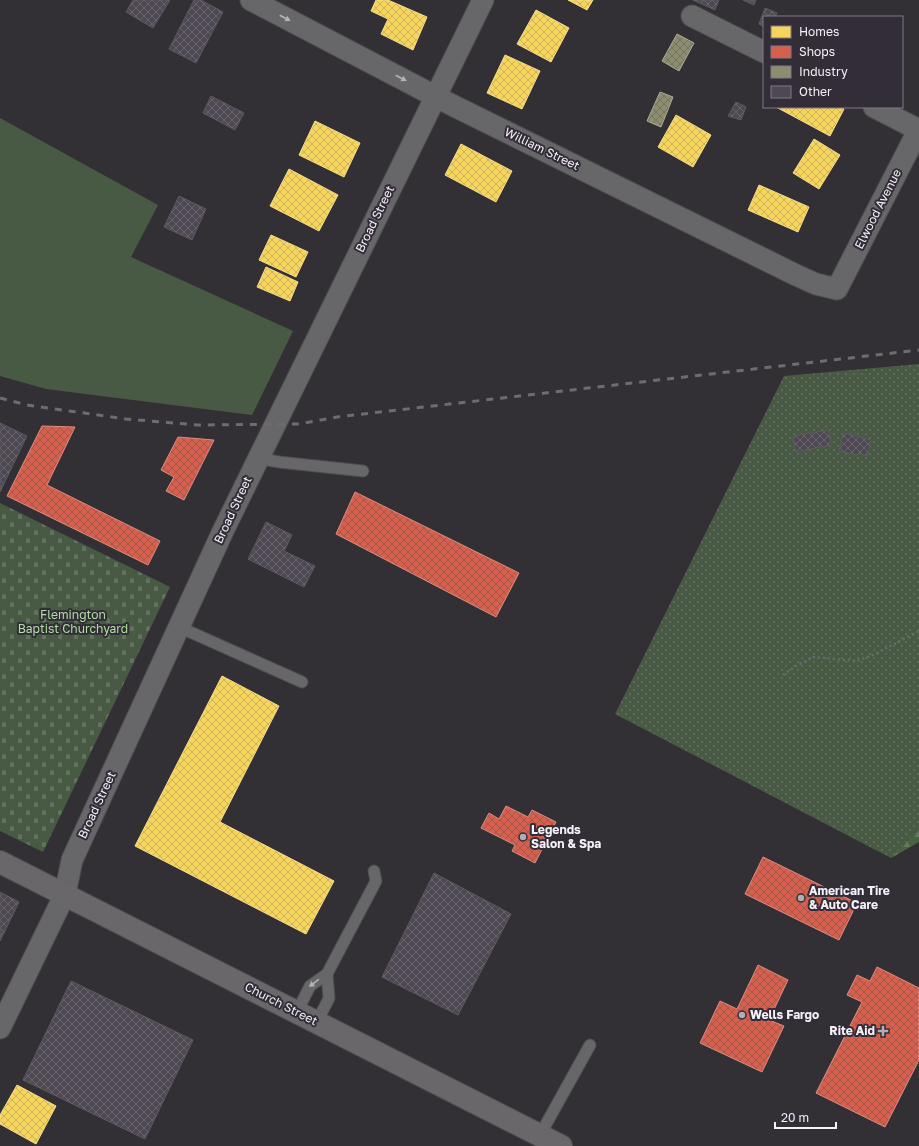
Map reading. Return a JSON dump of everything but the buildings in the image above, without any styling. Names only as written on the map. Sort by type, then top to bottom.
[{"type":"street","name":"William Street","points":[[251,0],[436,96],[796,275],[816,284],[837,289]]},
{"type":"street","name":"Broad Street","points":[[0,1028],[5,1004],[65,894],[72,860],[180,627],[222,531],[483,0]]},
{"type":"street","points":[[692,16],[763,52]]},
{"type":"street","name":"Elwood Avenue","points":[[837,289],[919,129],[876,108]]},
{"type":"street","name":"Church Street","points":[[0,862],[561,1146]]},
{"type":"lane","points":[[257,458],[279,462],[363,471]]},
{"type":"lane","points":[[180,627],[302,682]]},
{"type":"lane","points":[[297,1012],[310,986],[327,974],[376,880],[374,871]]},
{"type":"lane","points":[[317,1022],[329,998],[327,974]]},
{"type":"lane","points":[[540,1135],[590,1045]]},
{"type":"path","points":[[783,675],[813,657],[857,661],[875,654],[919,631]]},
{"type":"green space","points":[[0,118],[158,205],[131,257],[293,331],[252,415],[46,389],[0,376]]},
{"type":"green space","points":[[919,364],[919,828],[891,858],[615,714],[784,376]]},
{"type":"green space","name":"Flemington Baptist Churchyard","points":[[0,503],[170,587],[43,852],[0,831]]},
{"type":"green space","points":[[919,828],[919,842],[891,858]]},
{"type":"railway","points":[[0,398],[27,405],[126,419],[198,425],[299,424],[337,417],[919,350]]},
{"type":"place","name":"Legends Salon & Spa","points":[[523,837]]},
{"type":"place","name":"American Tire & Auto Care","points":[[801,898]]},
{"type":"place","name":"Wells Fargo","points":[[742,1015]]},
{"type":"place","name":"Rite Aid","points":[[883,1031]]}]
